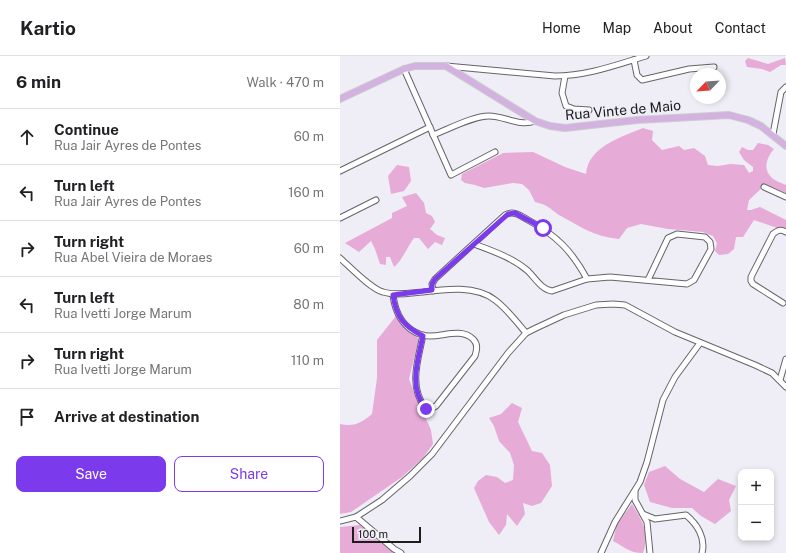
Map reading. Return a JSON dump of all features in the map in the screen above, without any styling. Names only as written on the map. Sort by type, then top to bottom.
[{"type":"main road","points":[[340,99],[404,69],[414,66],[446,66]]},
{"type":"main road","name":"Rua Vinte de Maio","points":[[446,66],[535,121],[550,126],[565,128],[637,120],[729,115],[748,120],[773,134],[786,146]]},
{"type":"street","points":[[446,66],[565,76],[590,72],[646,56]]},
{"type":"street","points":[[634,60],[637,75],[642,80],[678,71],[714,67]]},
{"type":"street","points":[[404,69],[451,175],[495,152]]},
{"type":"street","points":[[565,76],[562,93],[566,106],[574,109],[589,110]]},
{"type":"street","points":[[773,134],[781,92],[786,87]]},
{"type":"street","points":[[433,135],[474,119],[489,116],[523,124],[535,121]]},
{"type":"street","points":[[340,171],[430,127]]},
{"type":"street","points":[[764,187],[786,198]]},
{"type":"street","points":[[340,218],[376,200]]},
{"type":"street","points":[[432,290],[433,282],[505,215],[515,213],[543,228],[560,241],[574,258],[587,279]]},
{"type":"street","points":[[785,302],[753,284],[751,277],[773,234],[777,230],[786,232]]},
{"type":"street","points":[[474,244],[513,260],[527,271],[544,288],[556,290],[587,279],[610,277],[687,284],[694,280],[712,249],[710,242],[705,237],[677,234],[672,235],[668,238],[648,280]]},
{"type":"street","points":[[340,258],[381,292],[393,295],[432,290],[466,290],[483,294],[494,299],[526,333]]},
{"type":"street","points":[[393,295],[397,315],[413,331],[423,336],[460,333],[469,336],[476,342],[478,349],[475,356],[436,406],[430,409],[426,409],[423,406],[417,393],[415,382],[415,374],[423,336]]},
{"type":"street","points":[[340,521],[356,517],[382,500],[410,476],[432,454],[508,353],[526,333],[564,315],[596,305],[624,305],[675,332],[772,373],[786,387]]},
{"type":"street","points":[[601,553],[615,522],[635,490],[647,462],[663,400],[675,376],[700,343]]},
{"type":"street","points":[[780,380],[786,359]]},
{"type":"street","points":[[635,490],[635,500],[647,522],[650,553]]},
{"type":"street","points":[[643,514],[655,519],[686,514],[696,523],[703,547],[702,553]]},
{"type":"street","points":[[356,517],[394,549],[401,553]]},
{"type":"shaded area","points":[[748,58],[768,64],[785,58],[786,65],[781,65],[770,72],[762,69],[747,67],[745,61]]},
{"type":"shaded area","points":[[643,128],[653,131],[652,140],[662,150],[679,146],[684,150],[694,148],[705,156],[708,165],[744,165],[749,173],[753,171],[753,167],[744,160],[739,152],[742,147],[748,150],[753,150],[758,143],[768,145],[774,149],[768,159],[766,167],[767,171],[773,179],[786,185],[786,193],[766,184],[749,200],[747,210],[760,207],[786,220],[786,231],[754,220],[743,237],[736,237],[734,249],[728,254],[719,255],[715,251],[717,243],[713,236],[703,232],[668,229],[641,224],[627,228],[619,239],[610,238],[588,230],[559,215],[546,206],[535,202],[529,190],[522,184],[513,183],[484,188],[465,183],[461,180],[462,174],[503,153],[533,152],[565,167],[586,174],[588,165],[599,150],[616,139]]},
{"type":"shaded area","points":[[397,165],[409,167],[411,181],[404,191],[391,194],[388,176]]},
{"type":"shaded area","points":[[416,193],[424,203],[426,213],[432,216],[435,222],[430,229],[437,235],[445,238],[442,245],[435,242],[428,249],[419,238],[414,238],[402,258],[394,267],[390,257],[386,257],[386,265],[380,264],[371,241],[359,252],[345,243],[392,218],[392,213],[407,206],[402,197]]},
{"type":"shaded area","points":[[396,316],[406,329],[419,339],[409,379],[431,430],[433,444],[423,458],[402,477],[351,512],[340,514],[340,424],[358,424],[372,414],[377,378],[377,340]]},
{"type":"shaded area","points":[[512,403],[522,408],[518,422],[532,451],[542,453],[550,465],[552,486],[541,503],[532,506],[523,503],[525,514],[517,526],[507,514],[506,525],[499,535],[489,522],[474,488],[478,481],[486,475],[497,477],[505,483],[513,480],[514,465],[510,453],[499,441],[494,426],[489,418],[501,414]]},
{"type":"shaded area","points":[[665,466],[680,479],[704,492],[718,479],[736,486],[729,500],[731,511],[715,524],[701,516],[692,508],[672,508],[650,502],[644,485],[649,472]]},
{"type":"shaded area","points":[[632,504],[644,527],[646,539],[643,553],[631,551],[613,541],[617,524]]},
{"type":"shaded area","points":[[360,525],[378,541],[395,553],[340,553],[340,527]]},
{"type":"route","points":[[426,409],[417,393],[415,382],[415,374],[423,336],[413,331],[397,315],[393,295],[432,290],[432,284],[435,279],[505,215],[515,213],[543,228]]}]
